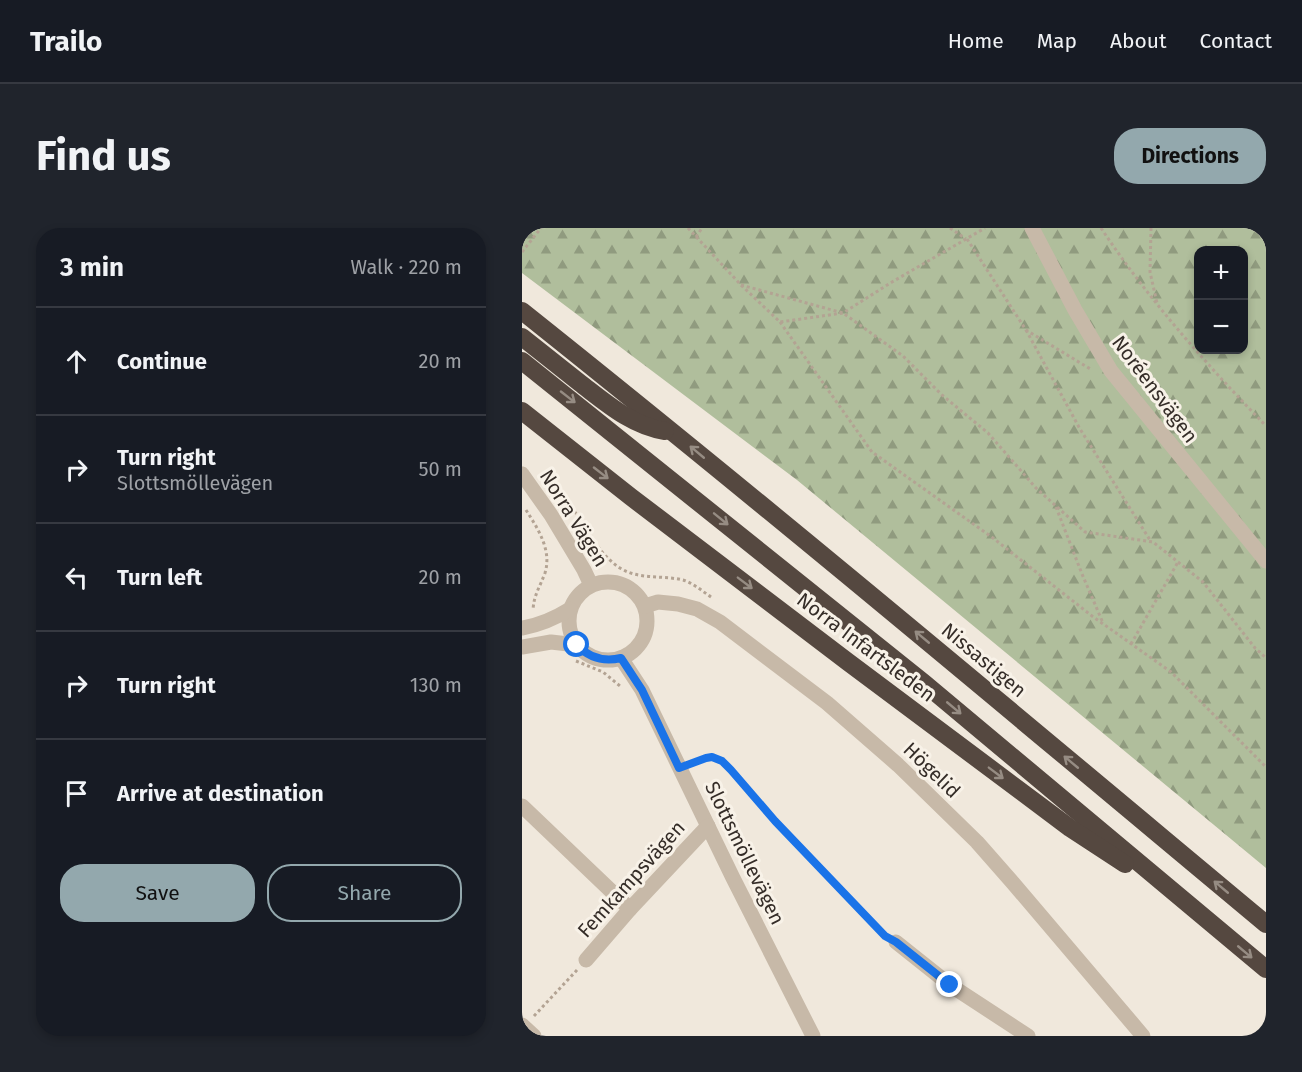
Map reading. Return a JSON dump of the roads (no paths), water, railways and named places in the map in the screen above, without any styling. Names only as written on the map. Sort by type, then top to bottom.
[{"type":"highway","points":[[522,311],[672,432]]},
{"type":"highway","points":[[522,337],[614,409],[655,429],[672,432]]},
{"type":"highway","points":[[522,361],[924,683],[1266,969]]},
{"type":"highway","name":"Norra Infartsleden","points":[[522,411],[754,591],[1070,828],[1192,907]]},
{"type":"highway","name":"Nissastigen","points":[[672,432],[1266,924]]},
{"type":"street","name":"Noréensvägen","points":[[1032,228],[1111,371],[1266,561]]},
{"type":"street","name":"Norra Vägen","points":[[522,474],[551,516],[591,585]]},
{"type":"street","points":[[599,582],[618,582],[634,591],[645,606],[646,633],[642,642],[629,655],[601,660],[583,652],[572,637],[568,619],[570,609],[578,595],[591,585],[599,582]]},
{"type":"street","name":"Högelid","points":[[645,606],[658,602],[697,609],[720,622],[827,703],[898,765],[977,842],[1143,1036]]},
{"type":"street","points":[[522,628],[555,619],[570,609]]},
{"type":"street","points":[[522,647],[551,642],[577,645]]},
{"type":"street","name":"Slottsmöllevägen","points":[[621,658],[642,690],[811,1035]]},
{"type":"street","points":[[522,806],[630,909]]},
{"type":"street","name":"Femkampsvägen","points":[[586,960],[708,826]]},
{"type":"street","points":[[896,942],[950,985],[1028,1036]]}]
